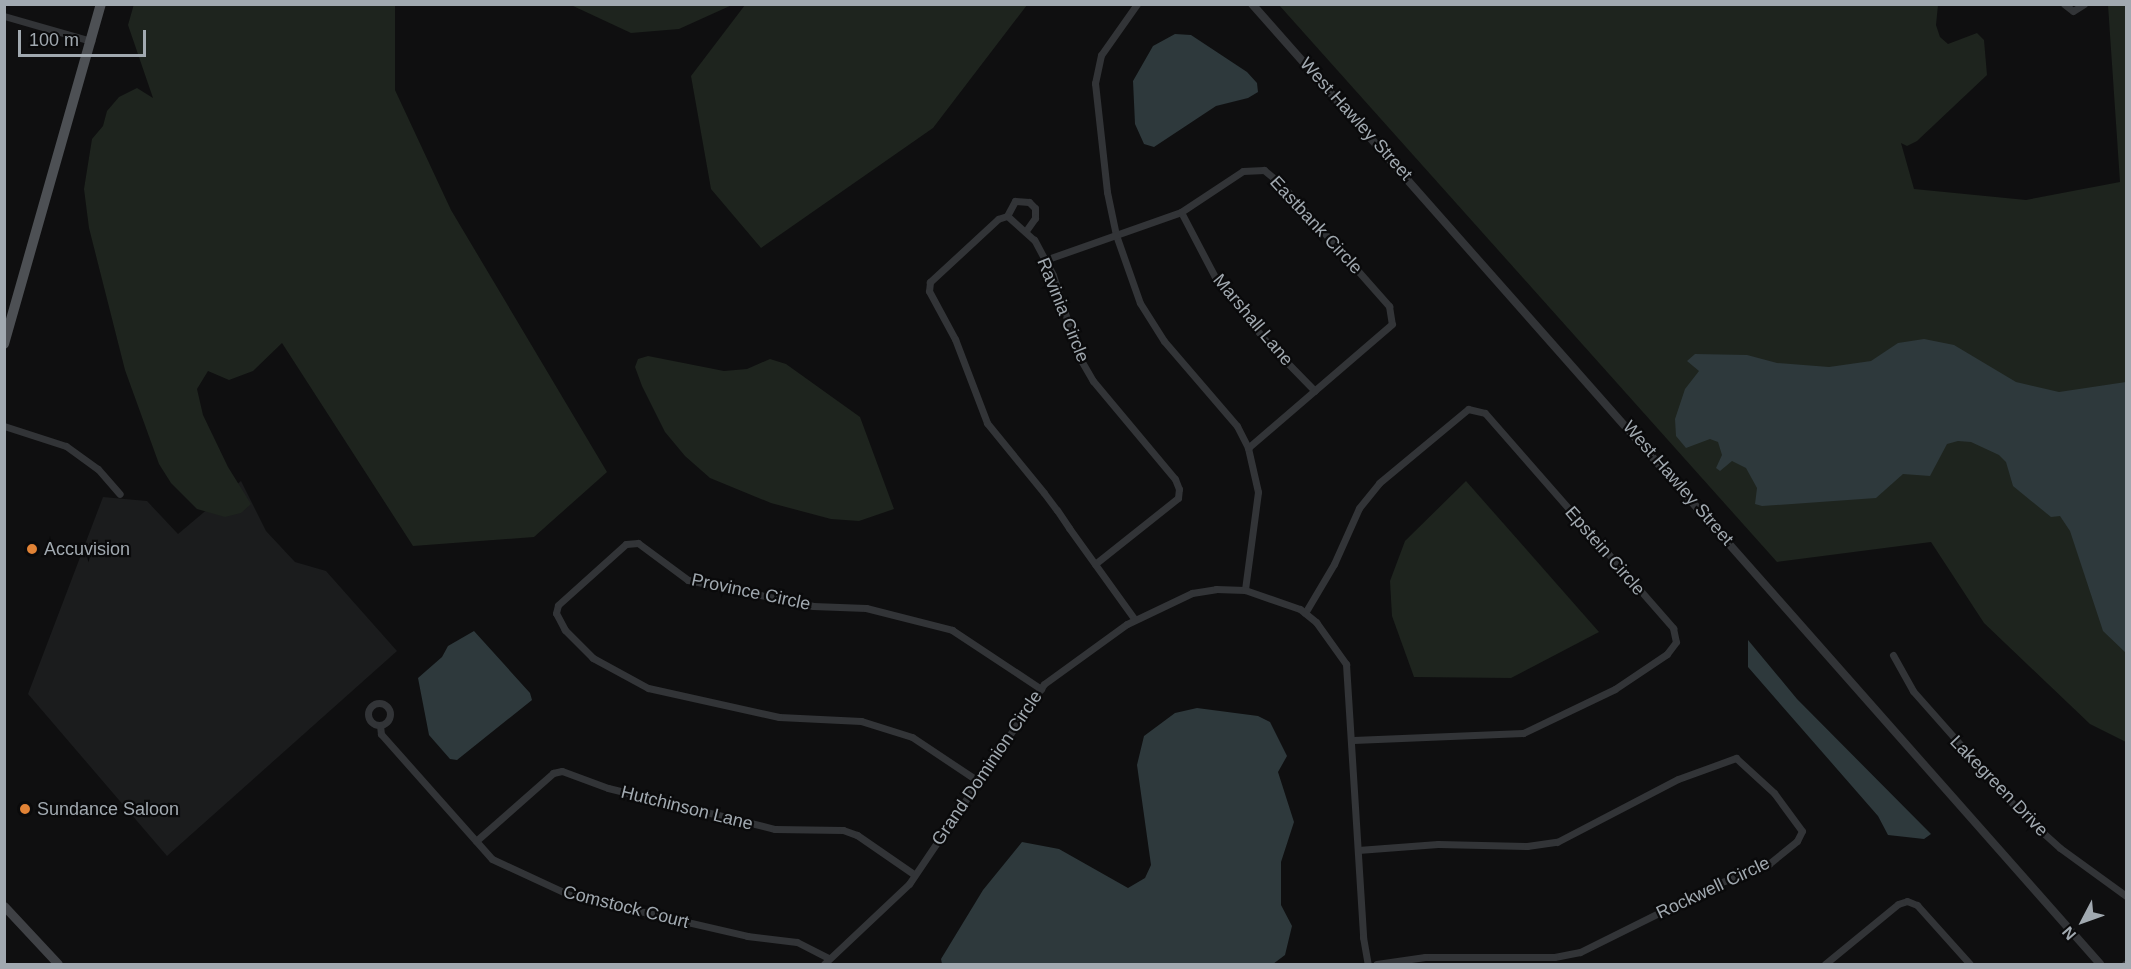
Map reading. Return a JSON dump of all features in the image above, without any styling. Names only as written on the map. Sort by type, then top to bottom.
[{"type":"main road","points":[[4,344],[101,4]]},
{"type":"main road","points":[[4,906],[58,964]]},
{"type":"street","points":[[1137,4],[1101,55],[1095,83],[1107,192],[1116,235],[1140,303],[1164,341],[1237,426],[1248,448],[1258,492],[1245,590]]},
{"type":"street","name":"West Hawley Street","points":[[1252,4],[2100,964]]},
{"type":"street","points":[[2064,4],[2073,11],[2084,4]]},
{"type":"street","points":[[4,16],[91,41]]},
{"type":"street","name":"Eastbank Circle","points":[[1045,260],[1181,212],[1243,171],[1264,170],[1389,306],[1392,324],[1248,448]]},
{"type":"street","points":[[1026,231],[1035,218],[1035,208],[1029,201],[1015,201],[1007,216],[998,219],[930,282],[928,291],[955,339],[987,423],[1135,620]]},
{"type":"street","name":"Marshall Lane","points":[[1181,212],[1215,277],[1265,340],[1315,391]]},
{"type":"street","name":"Ravinia Circle","points":[[1007,216],[1026,231],[1045,260],[1079,357],[1175,479],[1179,489],[1178,498],[1095,564]]},
{"type":"street","name":"Epstein Circle","points":[[1305,613],[1366,499],[1381,481],[1468,409],[1485,413],[1673,628],[1676,642],[1667,654],[1615,689],[1524,733],[1353,741]]},
{"type":"street","points":[[4,426],[66,446],[98,469],[120,495]]},
{"type":"street","name":"Province Circle","points":[[978,781],[912,737],[861,722],[779,717],[648,688],[593,658],[565,630],[556,613],[558,605],[626,544],[638,543],[688,579],[813,606],[866,608],[952,630],[1041,689]]},
{"type":"street","name":"Grand Dominion Circle","points":[[826,961],[915,875],[1041,689],[1135,620],[1192,593],[1245,590],[1280,600],[1305,613],[1346,664],[1368,964]]},
{"type":"street","name":"Lakegreen Drive","points":[[1893,655],[1913,691],[2020,812],[2060,848],[2127,896]]},
{"type":"street","name":"Comstock Court","points":[[380,725],[381,734],[492,859],[570,895],[747,936],[797,942],[826,961]]},
{"type":"street","name":"Rockwell Circle","points":[[1358,850],[1438,844],[1527,846],[1557,842],[1678,779],[1736,758],[1774,792],[1802,831],[1797,841],[1769,864],[1717,884],[1580,952],[1554,957],[1425,957],[1377,964]]},
{"type":"street","name":"Hutchinson Lane","points":[[476,841],[553,773],[562,771],[608,788],[775,829],[843,830],[857,835],[915,875]]},
{"type":"street","points":[[1826,964],[1898,904],[1906,901],[1917,905],[1970,964]]},
{"type":"shaded area","points":[[134,4],[395,5],[395,90],[451,210],[607,472],[534,537],[413,546],[282,343],[253,371],[229,380],[208,371],[197,389],[203,415],[228,467],[251,504],[241,513],[225,517],[197,509],[171,483],[159,464],[125,370],[89,228],[84,189],[92,139],[103,126],[107,111],[119,97],[137,88],[153,98],[128,25]]},
{"type":"shaded area","points":[[571,5],[732,5],[679,29],[631,33]]},
{"type":"shaded area","points":[[745,5],[1027,5],[933,128],[761,248],[711,189],[691,76]]},
{"type":"shaded area","points":[[1279,5],[1938,5],[1936,25],[1940,37],[1948,44],[1977,33],[1984,40],[1987,75],[1917,141],[1907,146],[1901,143],[1914,189],[2026,200],[2120,182],[2108,5],[2126,5],[2126,742],[2090,724],[1984,623],[1931,542],[1777,562]]},
{"type":"shaded area","points":[[1175,34],[1191,35],[1247,72],[1257,83],[1258,92],[1248,98],[1216,106],[1154,147],[1144,144],[1135,124],[1133,81],[1153,46]]},
{"type":"shaded area","points":[[1924,339],[1954,345],[2016,382],[2059,392],[2126,382],[2126,653],[2103,631],[2070,531],[2060,516],[2051,517],[2013,486],[2006,462],[1999,455],[1971,442],[1958,441],[1947,444],[1930,476],[1903,474],[1876,498],[1762,506],[1755,504],[1757,488],[1746,468],[1732,461],[1720,471],[1716,468],[1722,455],[1718,442],[1710,439],[1686,448],[1676,436],[1675,419],[1685,389],[1699,371],[1687,361],[1695,354],[1747,355],[1777,363],[1829,367],[1871,361],[1898,343]]},
{"type":"shaded area","points":[[648,356],[724,371],[747,369],[770,359],[786,364],[860,417],[894,509],[859,521],[831,519],[771,503],[710,478],[685,456],[665,432],[635,367],[638,359]]},
{"type":"shaded area","points":[[241,481],[266,531],[295,562],[326,571],[397,651],[167,856],[28,694],[103,497],[147,501],[178,534]]},
{"type":"shaded area","points":[[1466,481],[1599,632],[1511,678],[1414,677],[1392,616],[1390,581],[1405,541]]},
{"type":"shaded area","points":[[474,631],[530,693],[532,700],[457,760],[450,759],[429,735],[418,678],[442,657],[448,646]]},
{"type":"shaded area","points":[[1748,640],[1797,699],[1931,834],[1924,839],[1888,835],[1878,816],[1748,667]]},
{"type":"shaded area","points":[[1197,708],[1258,716],[1270,722],[1287,756],[1278,772],[1294,822],[1281,862],[1281,905],[1292,926],[1285,955],[1273,964],[942,964],[941,959],[983,890],[1022,842],[1059,849],[1128,888],[1145,878],[1151,865],[1137,765],[1144,736],[1175,713]]},
{"type":"place","name":"Accuvision","points":[[32,549]]},
{"type":"place","name":"Sundance Saloon","points":[[25,809]]}]
